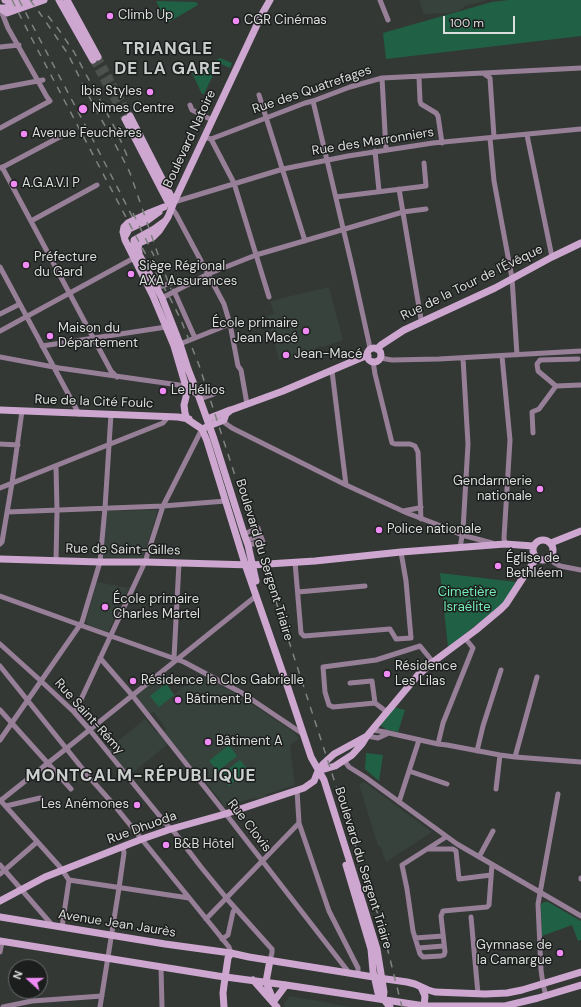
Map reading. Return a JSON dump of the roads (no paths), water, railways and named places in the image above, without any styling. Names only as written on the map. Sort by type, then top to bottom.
[{"type":"main road","points":[[5,0],[14,0]]},
{"type":"main road","points":[[0,8],[5,8],[27,0]]},
{"type":"main road","points":[[0,8],[7,13],[44,0]]},
{"type":"main road","points":[[59,0],[96,59],[67,0]]},
{"type":"main road","name":"Boulevard Natoire","points":[[134,247],[134,240],[165,221],[170,205],[208,138],[212,120],[270,0]]},
{"type":"main road","points":[[127,117],[170,205]]},
{"type":"main road","name":"Boulevard du Sergent Triaire","points":[[170,205],[128,223],[124,227],[123,232],[125,240],[162,298],[208,420],[247,543],[249,564],[256,596],[312,759],[324,780],[357,892],[378,978],[378,993],[390,1007]]},
{"type":"main road","points":[[137,257],[139,243],[153,237],[165,221]]},
{"type":"main road","name":"Rue de la Tour de l'Évêque","points":[[208,420],[220,414],[283,391],[363,357],[404,330],[581,243]]},
{"type":"main road","name":"Boulevard du Sergent Triaire","points":[[134,247],[174,346],[186,387],[184,405],[185,413],[191,420]]},
{"type":"main road","points":[[372,351],[380,351],[381,354],[377,360],[370,359],[372,351]]},
{"type":"main road","name":"Rue de la Cité Foulc","points":[[0,410],[178,417],[191,420]]},
{"type":"main road","points":[[191,420],[199,422],[208,420],[224,420],[226,414],[231,410]]},
{"type":"main road","points":[[191,420],[202,429],[208,420]]},
{"type":"main road","name":"Boulevard du Sergent Triaire","points":[[202,429],[230,517],[254,575],[316,758],[318,771]]},
{"type":"main road","points":[[551,543],[581,531]]},
{"type":"main road","points":[[547,540],[551,543],[553,552],[552,556],[548,559],[540,560],[534,555],[533,550],[537,542],[547,540]]},
{"type":"main road","name":"Rue de Saint-Gilles","points":[[0,559],[249,564],[295,562],[501,544],[534,546]]},
{"type":"main road","points":[[318,771],[334,766],[362,744],[418,674],[501,610],[537,558]]},
{"type":"main road","points":[[347,756],[360,740],[367,736]]},
{"type":"main road","name":"Rue Dhuoda","points":[[0,901],[45,877],[142,839],[304,788],[312,782],[323,764],[334,754],[360,740]]},
{"type":"main road","name":"Avenue Jean Jaurès","points":[[0,917],[111,935],[230,950],[249,957],[407,982],[435,992],[455,994],[507,993],[522,990],[581,972]]},
{"type":"main road","points":[[1,941],[225,977],[424,1006],[505,1007],[581,985]]},
{"type":"main road","points":[[224,1007],[223,992],[230,950]]},
{"type":"main road","points":[[270,960],[266,982],[276,1004]]},
{"type":"main road","points":[[253,980],[276,1004]]},
{"type":"main road","points":[[276,1004],[286,985]]},
{"type":"main road","points":[[422,987],[425,996],[424,1006]]},
{"type":"street","points":[[380,0],[388,20]]},
{"type":"street","points":[[0,8],[8,28],[40,81],[50,101],[0,128]]},
{"type":"street","points":[[0,47],[18,45]]},
{"type":"street","name":"Rue des Quatrefages","points":[[208,138],[350,87],[382,78],[581,68]]},
{"type":"street","points":[[483,74],[490,78],[494,181],[512,278],[517,355]]},
{"type":"street","points":[[419,77],[421,104],[436,113],[438,116],[442,142]]},
{"type":"street","points":[[382,78],[386,150]]},
{"type":"street","points":[[0,88],[40,81]]},
{"type":"street","points":[[259,94],[305,241]]},
{"type":"street","points":[[313,101],[372,351]]},
{"type":"street","points":[[190,105],[192,110],[212,120]]},
{"type":"street","name":"Rue des Marronniers","points":[[170,205],[234,183],[283,169],[375,151],[442,142],[581,129]]},
{"type":"street","points":[[69,132],[1,168],[111,371],[118,377]]},
{"type":"street","points":[[527,134],[552,257]]},
{"type":"street","points":[[208,138],[234,183],[269,297]]},
{"type":"street","points":[[375,151],[379,191]]},
{"type":"street","points":[[336,197],[426,186],[424,163]]},
{"type":"street","points":[[31,221],[97,185]]},
{"type":"street","points":[[399,189],[421,322]]},
{"type":"street","points":[[170,205],[224,304],[230,324],[238,366],[241,370],[247,404]]},
{"type":"street","points":[[162,298],[208,274],[256,254],[403,212],[426,208]]},
{"type":"street","points":[[0,331],[137,257]]},
{"type":"street","points":[[0,267],[79,414]]},
{"type":"street","points":[[157,288],[171,283]]},
{"type":"street","points":[[174,291],[195,338]]},
{"type":"street","points":[[0,314],[20,304]]},
{"type":"street","points":[[180,344],[230,324]]},
{"type":"street","points":[[42,346],[166,327]]},
{"type":"street","points":[[421,519],[418,452],[415,446],[410,444],[392,443],[375,374],[377,360],[439,359],[581,352]]},
{"type":"street","points":[[224,420],[225,423],[232,428],[346,485],[403,511],[462,535],[501,544],[504,538],[510,440],[502,356]]},
{"type":"street","points":[[0,357],[54,367],[179,385],[186,387],[200,398],[214,394]]},
{"type":"street","points":[[460,548],[464,530],[468,444],[463,358]]},
{"type":"street","points":[[578,359],[540,360],[537,364],[538,370],[556,386],[581,385]]},
{"type":"street","points":[[332,371],[346,485]]},
{"type":"street","points":[[533,433],[532,412],[539,409],[556,386]]},
{"type":"street","points":[[0,544],[2,542],[12,483],[22,411]]},
{"type":"street","points":[[0,740],[82,622],[100,562],[111,414]]},
{"type":"street","points":[[0,488],[163,423],[168,417]]},
{"type":"street","points":[[74,712],[145,562],[163,506],[202,429]]},
{"type":"street","points":[[0,444],[18,445]]},
{"type":"street","points":[[56,466],[56,561]]},
{"type":"street","points":[[7,512],[163,506],[226,501]]},
{"type":"street","points":[[403,511],[421,507]]},
{"type":"street","points":[[421,507],[425,515],[436,524]]},
{"type":"street","name":"Boulevard du Sergent Triaire","points":[[244,534],[258,528],[262,542],[247,543]]},
{"type":"street","points":[[247,543],[260,535]]},
{"type":"street","points":[[462,535],[477,546]]},
{"type":"street","points":[[295,562],[301,633],[304,636],[390,629],[396,639],[411,638],[402,552]]},
{"type":"street","points":[[548,559],[560,566],[581,570]]},
{"type":"street","points":[[176,658],[179,563]]},
{"type":"street","points":[[298,592],[365,586]]},
{"type":"street","points":[[0,596],[80,626],[176,658],[242,693],[303,734]]},
{"type":"street","points":[[189,898],[69,880],[60,867],[0,800],[67,748],[176,658],[256,596]]},
{"type":"street","points":[[438,744],[444,723],[473,648],[465,638]]},
{"type":"street","name":"Rue Saint-Rémy","points":[[0,644],[74,712],[89,729],[226,898],[272,950],[270,960]]},
{"type":"street","points":[[387,712],[375,703],[333,707],[329,705],[325,692],[324,667],[376,660],[420,646],[433,662]]},
{"type":"street","name":"Rue Clovis","points":[[100,658],[132,695],[347,970],[347,973]]},
{"type":"street","points":[[1,670],[28,700],[90,778],[142,839],[230,950]]},
{"type":"street","points":[[477,751],[483,726],[501,670]]},
{"type":"street","points":[[515,757],[537,677]]},
{"type":"street","points":[[350,683],[372,681],[375,703]]},
{"type":"street","points":[[0,710],[71,790]]},
{"type":"street","points":[[382,719],[387,733]]},
{"type":"street","points":[[373,730],[500,755],[581,762]]},
{"type":"street","points":[[373,730],[381,737]]},
{"type":"street","points":[[367,736],[378,738],[387,733]]},
{"type":"street","points":[[399,802],[419,740]]},
{"type":"street","points":[[496,789],[500,755]]},
{"type":"street","points":[[347,756],[346,764],[366,777],[456,844],[581,916]]},
{"type":"street","points":[[347,756],[353,769]]},
{"type":"street","points":[[409,771],[447,784]]},
{"type":"street","points":[[297,790],[299,823],[329,911],[358,968],[358,974]]},
{"type":"street","points":[[546,996],[543,984],[538,904],[558,794]]},
{"type":"street","points":[[6,806],[40,798]]},
{"type":"street","points":[[206,920],[299,823]]},
{"type":"street","points":[[478,857],[493,831]]},
{"type":"street","points":[[446,837],[402,865],[408,888],[413,931],[420,954],[423,957],[444,955],[445,952],[441,916],[444,911],[487,907],[489,905],[492,864]]},
{"type":"street","points":[[0,874],[37,842]]},
{"type":"street","points":[[100,1007],[119,888],[124,853],[123,847]]},
{"type":"street","points":[[428,848],[453,849],[456,851],[460,879],[491,875]]},
{"type":"street","points":[[0,865],[54,926]]},
{"type":"street","points":[[62,927],[69,880]]},
{"type":"street","points":[[222,939],[228,935],[233,912],[236,909]]},
{"type":"street","points":[[471,917],[478,994]]},
{"type":"street","points":[[415,938],[443,936]]},
{"type":"street","points":[[0,952],[1,941]]},
{"type":"street","points":[[418,948],[444,946]]},
{"type":"street","points":[[161,967],[162,1007]]},
{"type":"street","points":[[4,1007],[32,1001],[102,996]]},
{"type":"tunnel","points":[[98,57],[130,116]]},
{"type":"tunnel","points":[[93,60],[125,119]]},
{"type":"railway","points":[[12,0],[172,302],[199,365],[382,927],[402,1007]]},
{"type":"railway","points":[[19,0],[133,218]]},
{"type":"railway","points":[[30,0],[68,54],[130,173],[171,289]]},
{"type":"railway","points":[[48,16],[74,52],[117,132],[128,158]]},
{"type":"railway","points":[[133,213],[154,256]]},
{"type":"place","name":"Climb Up","points":[[110,16]]},
{"type":"place","name":"CGR Cinémas","points":[[236,21]]},
{"type":"place","name":"Ibis Styles","points":[[150,92]]},
{"type":"place","name":"Nîmes Centre","points":[[83,109]]},
{"type":"place","name":"Avenue Feuchères","points":[[24,134]]},
{"type":"place","name":"A.G.A.V.I P","points":[[14,184]]},
{"type":"place","name":"Préfecture du Gard","points":[[26,265]]},
{"type":"place","name":"Siège Régional AXA Assurances","points":[[131,274]]},
{"type":"place","name":"École primaire Jean Macé","points":[[306,331]]},
{"type":"place","name":"Maison du Département","points":[[50,336]]},
{"type":"place","name":"Jean-Macé","points":[[286,355]]},
{"type":"place","name":"Le Hélios","points":[[163,391]]},
{"type":"place","name":"Gendarmerie nationale","points":[[540,489]]},
{"type":"place","name":"Police nationale","points":[[379,530]]},
{"type":"place","name":"Église de Bethléem","points":[[498,566]]},
{"type":"place","name":"École primaire Charles Martel","points":[[105,607]]},
{"type":"place","name":"Résidence Les Lilas","points":[[387,674]]},
{"type":"place","name":"Résidence le Clos Gabrielle","points":[[133,681]]},
{"type":"place","name":"Bâtiment B","points":[[178,700]]},
{"type":"place","name":"Bâtiment A","points":[[208,742]]},
{"type":"place","name":"Les Anémones","points":[[137,805]]},
{"type":"place","name":"B&B Hôtel","points":[[166,845]]},
{"type":"place","name":"Gymnase de la Camargue","points":[[560,953]]},
{"type":"district","name":"TRIANGLE DE LA GARE","points":[[168,60]]},
{"type":"district","name":"MONTCALM-RÉPUBLIQUE","points":[[141,777]]},
{"type":"park label","name":"Cimetière Israélite","points":[[467,600]]}]
